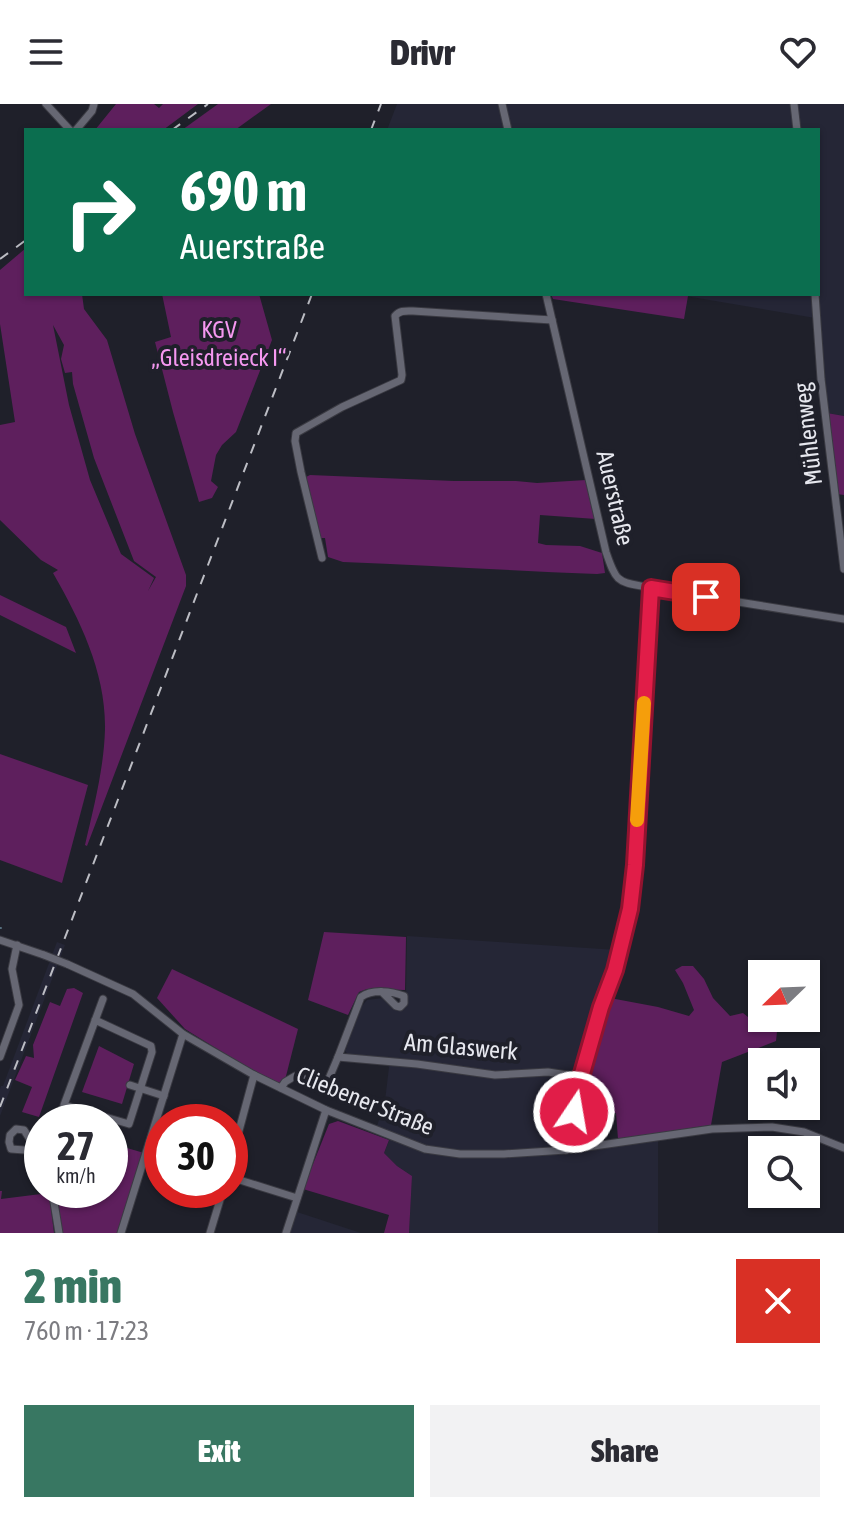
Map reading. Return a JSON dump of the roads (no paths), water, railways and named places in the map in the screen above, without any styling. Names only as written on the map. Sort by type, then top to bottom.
[{"type":"street","points":[[46,104],[71,128]]},
{"type":"street","points":[[75,128],[92,111],[94,104]]},
{"type":"street","points":[[502,104],[508,128]]},
{"type":"street","points":[[794,104],[797,128]]},
{"type":"street","name":"Auerstraße","points":[[546,296],[606,552],[617,579],[651,588],[844,619]]},
{"type":"street","name":"Mühlenweg","points":[[815,296],[821,379],[841,524],[844,569]]},
{"type":"street","points":[[322,558],[301,472],[296,433],[342,407],[401,380],[395,316],[401,311],[413,311],[552,320]]},
{"type":"street","points":[[566,1150],[581,1077],[615,970],[630,909],[651,588]]},
{"type":"street","name":"Cliebener Straße","points":[[0,940],[67,964],[133,994],[183,1034],[254,1075],[326,1110],[434,1151],[477,1154],[566,1150],[699,1130],[765,1127],[804,1132],[844,1148]]},
{"type":"street","points":[[0,1057],[19,1005],[12,969],[17,945]]},
{"type":"street","points":[[281,1088],[295,1076],[327,1083],[361,997],[369,992],[382,992]]},
{"type":"street","points":[[95,1020],[151,1046],[152,1052],[129,1124],[64,1105],[78,1063],[103,999]]},
{"type":"street","points":[[162,1104],[183,1034]]},
{"type":"street","name":"Am Glaswerk","points":[[338,1057],[495,1075],[548,1072],[581,1077]]},
{"type":"street","points":[[78,1063],[89,1067]]},
{"type":"street","points":[[246,1104],[254,1075]]},
{"type":"street","points":[[130,1085],[164,1096]]},
{"type":"street","points":[[286,1233],[326,1110]]},
{"type":"street","points":[[121,1233],[144,1161]]},
{"type":"street","points":[[248,1183],[297,1198]]},
{"type":"street","points":[[55,1208],[59,1233]]},
{"type":"street","points":[[210,1233],[218,1208]]},
{"type":"railway","points":[[175,128],[208,104]]},
{"type":"railway","points":[[372,128],[381,104]]},
{"type":"railway","points":[[0,259],[24,241]]},
{"type":"railway","points":[[0,1107],[311,296]]},
{"type":"park label","name":"KGV „Gleisdreieck I“","points":[[219,344]]}]
